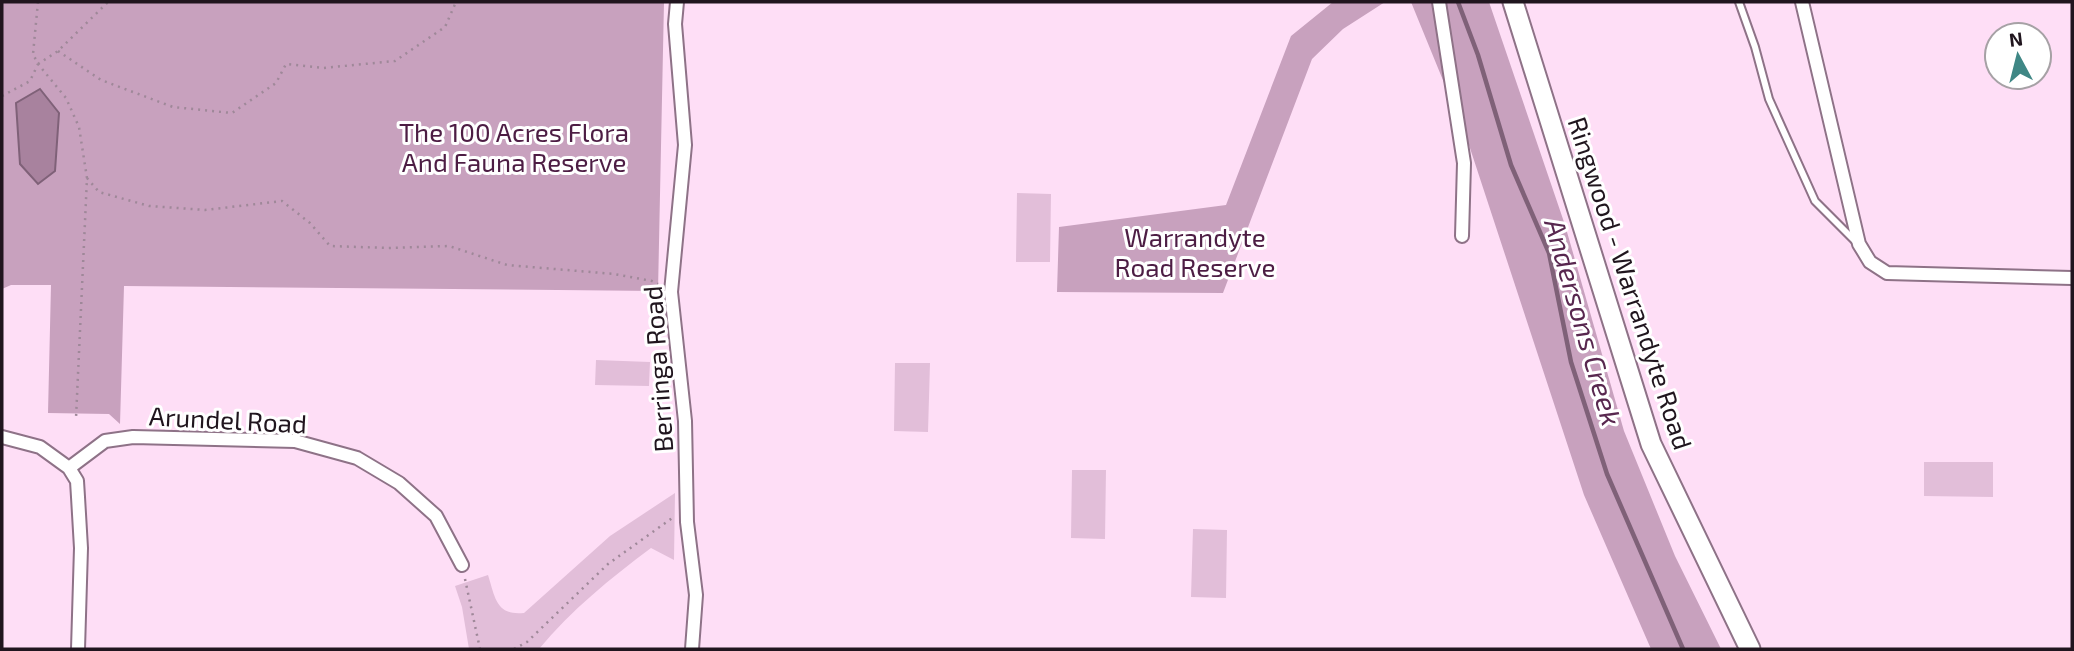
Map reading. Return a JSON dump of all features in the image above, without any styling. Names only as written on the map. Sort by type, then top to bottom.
[{"type":"main road","name":"Ringwood - Warrandyte Road","points":[[1513,2],[1651,444],[1750,649]]},
{"type":"street","name":"Berringa Road","points":[[677,2],[675,24],[685,145],[671,292],[685,421],[687,507],[696,595],[692,649]]},
{"type":"street","points":[[1439,2],[1464,163],[1462,236]]},
{"type":"street","points":[[1802,2],[1859,244],[1870,262],[1887,273],[2072,278]]},
{"type":"street","name":"Arundel Road","points":[[69,468],[105,441],[133,437],[295,440],[357,458],[399,483],[436,516],[462,565]]},
{"type":"street","points":[[2,438],[40,447],[69,468],[77,481],[81,548],[78,649]]},
{"type":"lane","points":[[1739,2],[1769,99],[1815,201],[1859,244]]},
{"type":"path","points":[[38,2],[33,54],[66,98],[79,127],[87,178],[76,418]]},
{"type":"path","points":[[2,96],[30,81],[38,64],[58,51],[108,2]]},
{"type":"path","points":[[58,51],[100,80],[173,107],[232,113],[276,83],[286,64],[323,68],[395,61],[445,27],[456,2]]},
{"type":"path","points":[[87,178],[99,192],[149,206],[205,210],[282,201],[310,223],[330,246],[449,246],[506,265],[614,274],[652,281],[671,292]]},
{"type":"path","points":[[514,649],[527,642],[608,564],[687,507]]},
{"type":"path","points":[[462,565],[480,649]]},
{"type":"shaded area","points":[[40,89],[59,113],[55,171],[38,184],[20,164],[16,103]]},
{"type":"shaded area","points":[[1017,193],[1051,194],[1050,262],[1016,262]]},
{"type":"shaded area","points":[[596,360],[650,362],[649,386],[595,385]]},
{"type":"shaded area","points":[[895,363],[930,363],[928,432],[894,431]]},
{"type":"shaded area","points":[[1924,462],[1993,462],[1993,497],[1924,496]]},
{"type":"shaded area","points":[[1072,470],[1106,470],[1105,539],[1071,538]]},
{"type":"shaded area","points":[[675,493],[674,560],[651,548],[592,595],[539,649],[469,649],[462,607],[455,586],[488,575],[495,597],[502,608],[524,613],[610,536]]},
{"type":"shaded area","points":[[1193,529],[1227,530],[1226,598],[1191,597]]},
{"type":"green space","name":"The 100 Acres Flora And Fauna Reserve","points":[[2,2],[664,2],[658,291],[124,286],[120,424],[109,414],[48,413],[51,285],[11,285],[2,289]]},
{"type":"green space","name":"Warrandyte Road Reserve","points":[[1333,2],[1385,2],[1343,29],[1312,59],[1223,293],[1057,292],[1059,227],[1226,205],[1291,36]]},
{"type":"green space","points":[[1411,2],[1489,2],[1565,225],[1624,431],[1675,556],[1721,649],[1651,649],[1584,495],[1467,139]]},
{"type":"waterway","name":"Andersons Creek","points":[[1458,2],[1478,55],[1511,165],[1549,253],[1571,362],[1607,474],[1683,649]]}]
